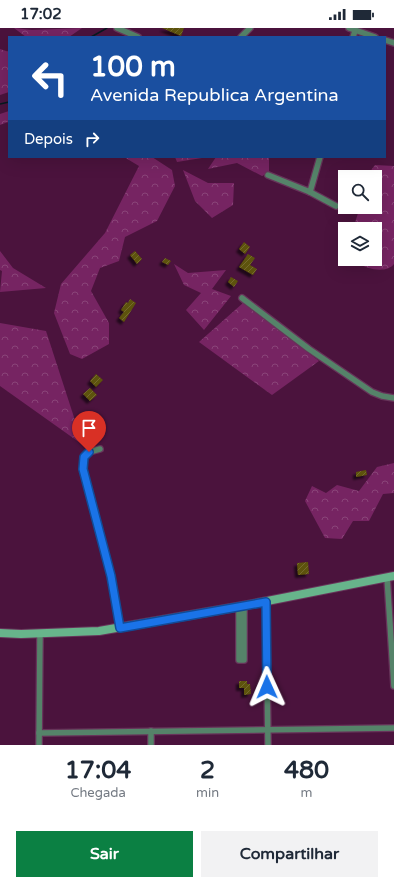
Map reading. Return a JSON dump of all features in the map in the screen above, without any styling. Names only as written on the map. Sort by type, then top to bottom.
[{"type":"street","points":[[118,28],[136,36]]},
{"type":"street","points":[[242,36],[250,28]]},
{"type":"street","points":[[348,28],[372,36]]},
{"type":"street","points":[[353,36],[354,31]]},
{"type":"street","points":[[310,192],[320,158]]},
{"type":"street","points":[[268,174],[310,192],[336,206]]},
{"type":"street","points":[[242,298],[309,349],[372,392],[382,396],[394,398]]},
{"type":"street","points":[[100,449],[89,452],[84,457],[83,469],[111,576],[120,628]]},
{"type":"street","points":[[0,633],[80,633],[120,628],[241,607],[390,577],[394,686]]},
{"type":"street","points":[[266,602],[268,745]]},
{"type":"street","points":[[241,607],[244,660],[240,660],[241,607]]},
{"type":"street","points":[[39,745],[40,634]]},
{"type":"street","points":[[39,733],[394,728]]},
{"type":"street","points":[[151,732],[151,745]]},
{"type":"green space","points":[[14,28],[32,30],[82,28],[70,36],[25,36]]},
{"type":"green space","points":[[0,49],[8,52],[8,92],[0,95]]},
{"type":"green space","points":[[8,111],[8,122],[0,125],[0,114]]},
{"type":"green space","points":[[126,158],[154,158],[172,170],[175,186],[157,221],[125,237],[119,261],[100,268],[91,291],[109,323],[109,344],[82,359],[70,354],[54,313],[61,284],[105,233],[139,166]]},
{"type":"green space","points":[[175,158],[202,158],[177,162]]},
{"type":"green space","points":[[215,158],[269,158],[269,172],[262,176],[237,163],[208,169]]},
{"type":"green space","points":[[375,165],[394,166],[394,264],[391,267],[381,270],[371,269],[364,266],[382,266],[382,222],[355,222],[358,214],[382,214],[382,170],[371,170]]},
{"type":"green space","points":[[183,170],[208,183],[234,183],[233,205],[212,218],[195,201]]},
{"type":"green space","points":[[0,251],[13,268],[46,288],[0,292],[2,271],[0,270]]},
{"type":"green space","points":[[174,264],[188,273],[226,270],[212,289],[231,296],[204,330],[186,310],[201,293],[184,285]]},
{"type":"green space","points":[[243,303],[319,361],[272,395],[199,342]]},
{"type":"green space","points":[[0,323],[46,331],[83,445],[0,386]]},
{"type":"green space","points":[[394,463],[394,493],[383,494],[369,521],[353,521],[342,539],[325,538],[305,501],[312,486],[326,493],[337,485],[359,491],[377,467]]},
{"type":"building","points":[[162,28],[184,28],[181,36]]},
{"type":"building","points":[[244,242],[250,247],[245,254],[239,249]]},
{"type":"building","points":[[135,251],[142,259],[137,264],[130,255]]},
{"type":"building","points":[[248,254],[255,258],[250,265],[257,269],[253,275],[239,267]]},
{"type":"building","points":[[165,258],[171,261],[168,265],[162,262]]},
{"type":"building","points":[[231,277],[238,281],[234,287],[228,282]]},
{"type":"building","points":[[130,299],[136,303],[124,322],[119,318],[124,312],[121,310]]},
{"type":"building","points":[[96,374],[103,380],[96,387],[90,381]]},
{"type":"building","points":[[90,388],[97,395],[90,401],[83,394]]},
{"type":"building","points":[[366,470],[367,475],[356,477],[356,472]]},
{"type":"building","points":[[308,562],[309,574],[298,575],[297,563]]},
{"type":"building","points":[[239,681],[247,681],[247,684],[250,684],[251,694],[244,695],[244,688],[239,688]]},
{"type":"waterway","points":[[93,36],[107,28]]},
{"type":"waterway","points":[[0,104],[8,102]]},
{"type":"route","points":[[89,452],[84,457],[83,469],[111,576],[120,628],[266,602],[267,687]]}]
